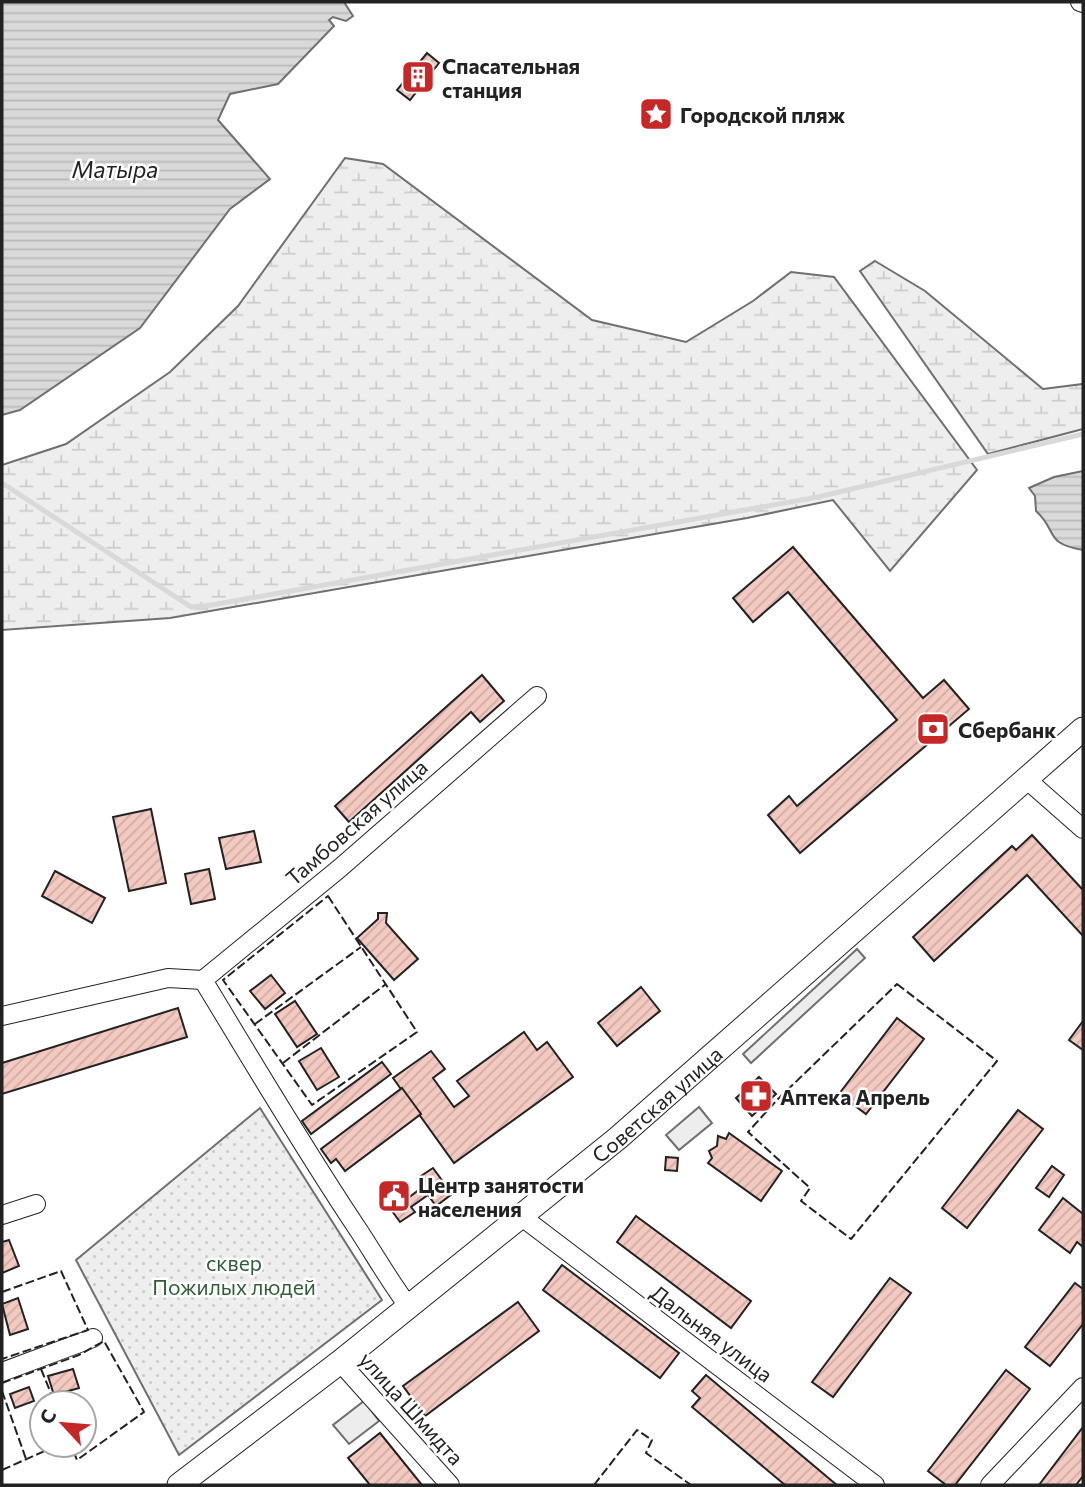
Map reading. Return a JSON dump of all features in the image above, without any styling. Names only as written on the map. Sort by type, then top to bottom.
[{"type":"main road","name":"Советская улица","points":[[179,1485],[340,1362],[618,1138],[1083,729]]},
{"type":"street","name":"Тамбовская улица","points":[[203,981],[340,868],[537,696]]},
{"type":"street","points":[[1025,778],[1083,829]]},
{"type":"street","points":[[2,1016],[168,978],[203,981],[328,1185],[385,1275],[409,1307]]},
{"type":"street","points":[[2,1216],[36,1204]]},
{"type":"street","name":"Дальняя улица","points":[[522,1217],[875,1485]]},
{"type":"street","points":[[2,1372],[93,1338]]},
{"type":"street","name":"улица Шмидта","points":[[340,1362],[450,1485]]},
{"type":"street","points":[[990,1485],[1083,1387]]},
{"type":"green space","points":[[345,158],[383,164],[592,320],[686,342],[753,301],[791,272],[834,277],[977,470],[890,571],[833,500],[747,518],[170,618],[2,630],[2,465],[66,444],[170,372],[238,306]]},
{"type":"green space","points":[[875,261],[925,291],[1043,389],[1083,384],[1083,429],[988,454],[860,271]]},
{"type":"green space","name":"сквер Пожилых людей","points":[[260,1108],[382,1300],[179,1455],[76,1260]]},
{"type":"shaded area","points":[[857,949],[865,958],[751,1063],[743,1054]]},
{"type":"shaded area","points":[[699,1107],[712,1123],[679,1150],[666,1135]]},
{"type":"shaded area","points":[[364,1401],[379,1421],[349,1444],[333,1425]]},
{"type":"water","name":"Матыра","points":[[2,2],[344,2],[353,16],[346,21],[333,17],[329,20],[334,26],[278,84],[230,94],[218,120],[270,179],[230,209],[140,328],[20,410],[2,415]]},
{"type":"water","points":[[1083,471],[1083,550],[1062,544],[1053,536],[1036,511],[1035,496],[1029,488],[1054,477]]},
{"type":"building","name":"Спасательная станция","points":[[427,53],[439,63],[410,100],[397,90]]},
{"type":"building","points":[[793,547],[923,698],[944,680],[969,709],[800,853],[768,815],[789,796],[797,806],[897,720],[788,592],[753,622],[733,598]]},
{"type":"building","points":[[482,675],[504,701],[480,722],[471,712],[349,822],[335,806]]},
{"type":"building","points":[[151,809],[166,883],[129,891],[113,817]]},
{"type":"building","points":[[254,831],[261,862],[226,869],[219,838]]},
{"type":"building","points":[[1032,835],[1083,890],[1083,936],[1027,875],[934,961],[913,937],[1012,846],[1016,850]]},
{"type":"building","points":[[209,869],[215,899],[191,904],[185,874]]},
{"type":"building","points":[[55,871],[105,898],[92,923],[42,896]]},
{"type":"building","points":[[378,913],[387,913],[386,923],[418,959],[394,980],[357,938],[378,919]]},
{"type":"building","points":[[271,975],[285,993],[265,1009],[250,991]]},
{"type":"building","points":[[641,987],[660,1011],[617,1046],[598,1023]]},
{"type":"building","points":[[295,1001],[317,1034],[297,1047],[275,1014]]},
{"type":"building","points":[[178,1008],[187,1037],[2,1094],[2,1063]]},
{"type":"building","points":[[897,1018],[924,1039],[866,1114],[839,1094]]},
{"type":"building","points":[[1083,1021],[1083,1050],[1069,1040]]},
{"type":"building","points":[[524,1032],[537,1050],[547,1042],[573,1077],[454,1163],[393,1078],[431,1051],[445,1069],[433,1078],[454,1107],[469,1096],[457,1081]]},
{"type":"building","points":[[321,1048],[339,1077],[317,1090],[299,1061]]},
{"type":"building","points":[[382,1062],[391,1074],[311,1134],[302,1121]]},
{"type":"building","name":"Аптека Апрель","points":[[759,1077],[776,1094],[752,1116],[736,1098]]},
{"type":"building","points":[[402,1088],[421,1114],[345,1171],[336,1159],[331,1163],[321,1149]]},
{"type":"building","points":[[1018,1110],[1043,1129],[967,1228],[942,1208]]},
{"type":"building","points":[[729,1133],[782,1171],[761,1201],[708,1163],[712,1158],[709,1151],[717,1146],[718,1136],[726,1139]]},
{"type":"building","points":[[666,1157],[678,1158],[677,1171],[665,1170]]},
{"type":"building","points":[[1052,1166],[1064,1175],[1049,1197],[1036,1188]]},
{"type":"building","name":"Центр занятости населения","points":[[433,1168],[452,1194],[436,1206],[428,1195],[411,1207],[415,1212],[400,1222],[381,1196],[398,1184],[408,1198],[424,1186],[418,1178]]},
{"type":"building","points":[[1063,1198],[1083,1214],[1083,1247],[1077,1242],[1070,1253],[1039,1230]]},
{"type":"building","points":[[636,1216],[751,1301],[731,1328],[617,1242]]},
{"type":"building","points":[[9,1240],[19,1266],[2,1273],[2,1242]]},
{"type":"building","points":[[562,1265],[679,1353],[660,1378],[543,1290]]},
{"type":"building","points":[[890,1278],[911,1293],[833,1397],[812,1382]]},
{"type":"building","points":[[1075,1283],[1083,1289],[1083,1324],[1050,1366],[1025,1347]]},
{"type":"building","points":[[18,1298],[28,1329],[10,1335],[2,1304]]},
{"type":"building","points":[[518,1302],[539,1331],[425,1416],[403,1386]]},
{"type":"building","points":[[73,1369],[79,1388],[52,1389],[48,1376]]},
{"type":"building","points":[[1006,1370],[1030,1389],[955,1485],[946,1485],[928,1471]]},
{"type":"building","points":[[706,1375],[837,1485],[785,1485],[692,1407],[700,1398],[692,1391]]},
{"type":"building","points":[[29,1387],[30,1389],[28,1403],[15,1408],[10,1394]]},
{"type":"building","points":[[1083,1427],[1083,1476],[1076,1485],[1039,1485]]},
{"type":"building","points":[[380,1433],[422,1485],[370,1485],[348,1458]]},
{"type":"waterway","points":[[2,483],[191,607],[818,497],[1083,434]]},
{"type":"fence","points":[[328,896],[417,1032],[312,1105],[223,980],[328,896]]},
{"type":"fence","points":[[255,1024],[361,947]]},
{"type":"fence","points":[[283,1063],[386,984]]},
{"type":"fence","points":[[897,984],[997,1061],[851,1239],[801,1201],[810,1188],[748,1132],[777,1100],[897,984]]},
{"type":"fence","points":[[2,1292],[61,1271],[88,1330],[2,1359]]},
{"type":"fence","points":[[2,1383],[79,1355],[104,1341],[144,1412],[98,1445]]},
{"type":"fence","points":[[41,1369],[49,1389]]},
{"type":"fence","points":[[2,1391],[26,1459]]},
{"type":"fence","points":[[594,1485],[637,1430],[652,1440],[646,1453],[691,1485]]},
{"type":"fence","points":[[2,1470],[28,1458]]},
{"type":"place","name":"Спасательная станция","points":[[418,77]]},
{"type":"place","name":"Городской пляж","points":[[656,114]]},
{"type":"place","name":"Сбербанк","points":[[933,729]]},
{"type":"place","name":"Аптека Апрель","points":[[756,1096]]},
{"type":"place","name":"Центр занятости населения","points":[[394,1196]]}]
